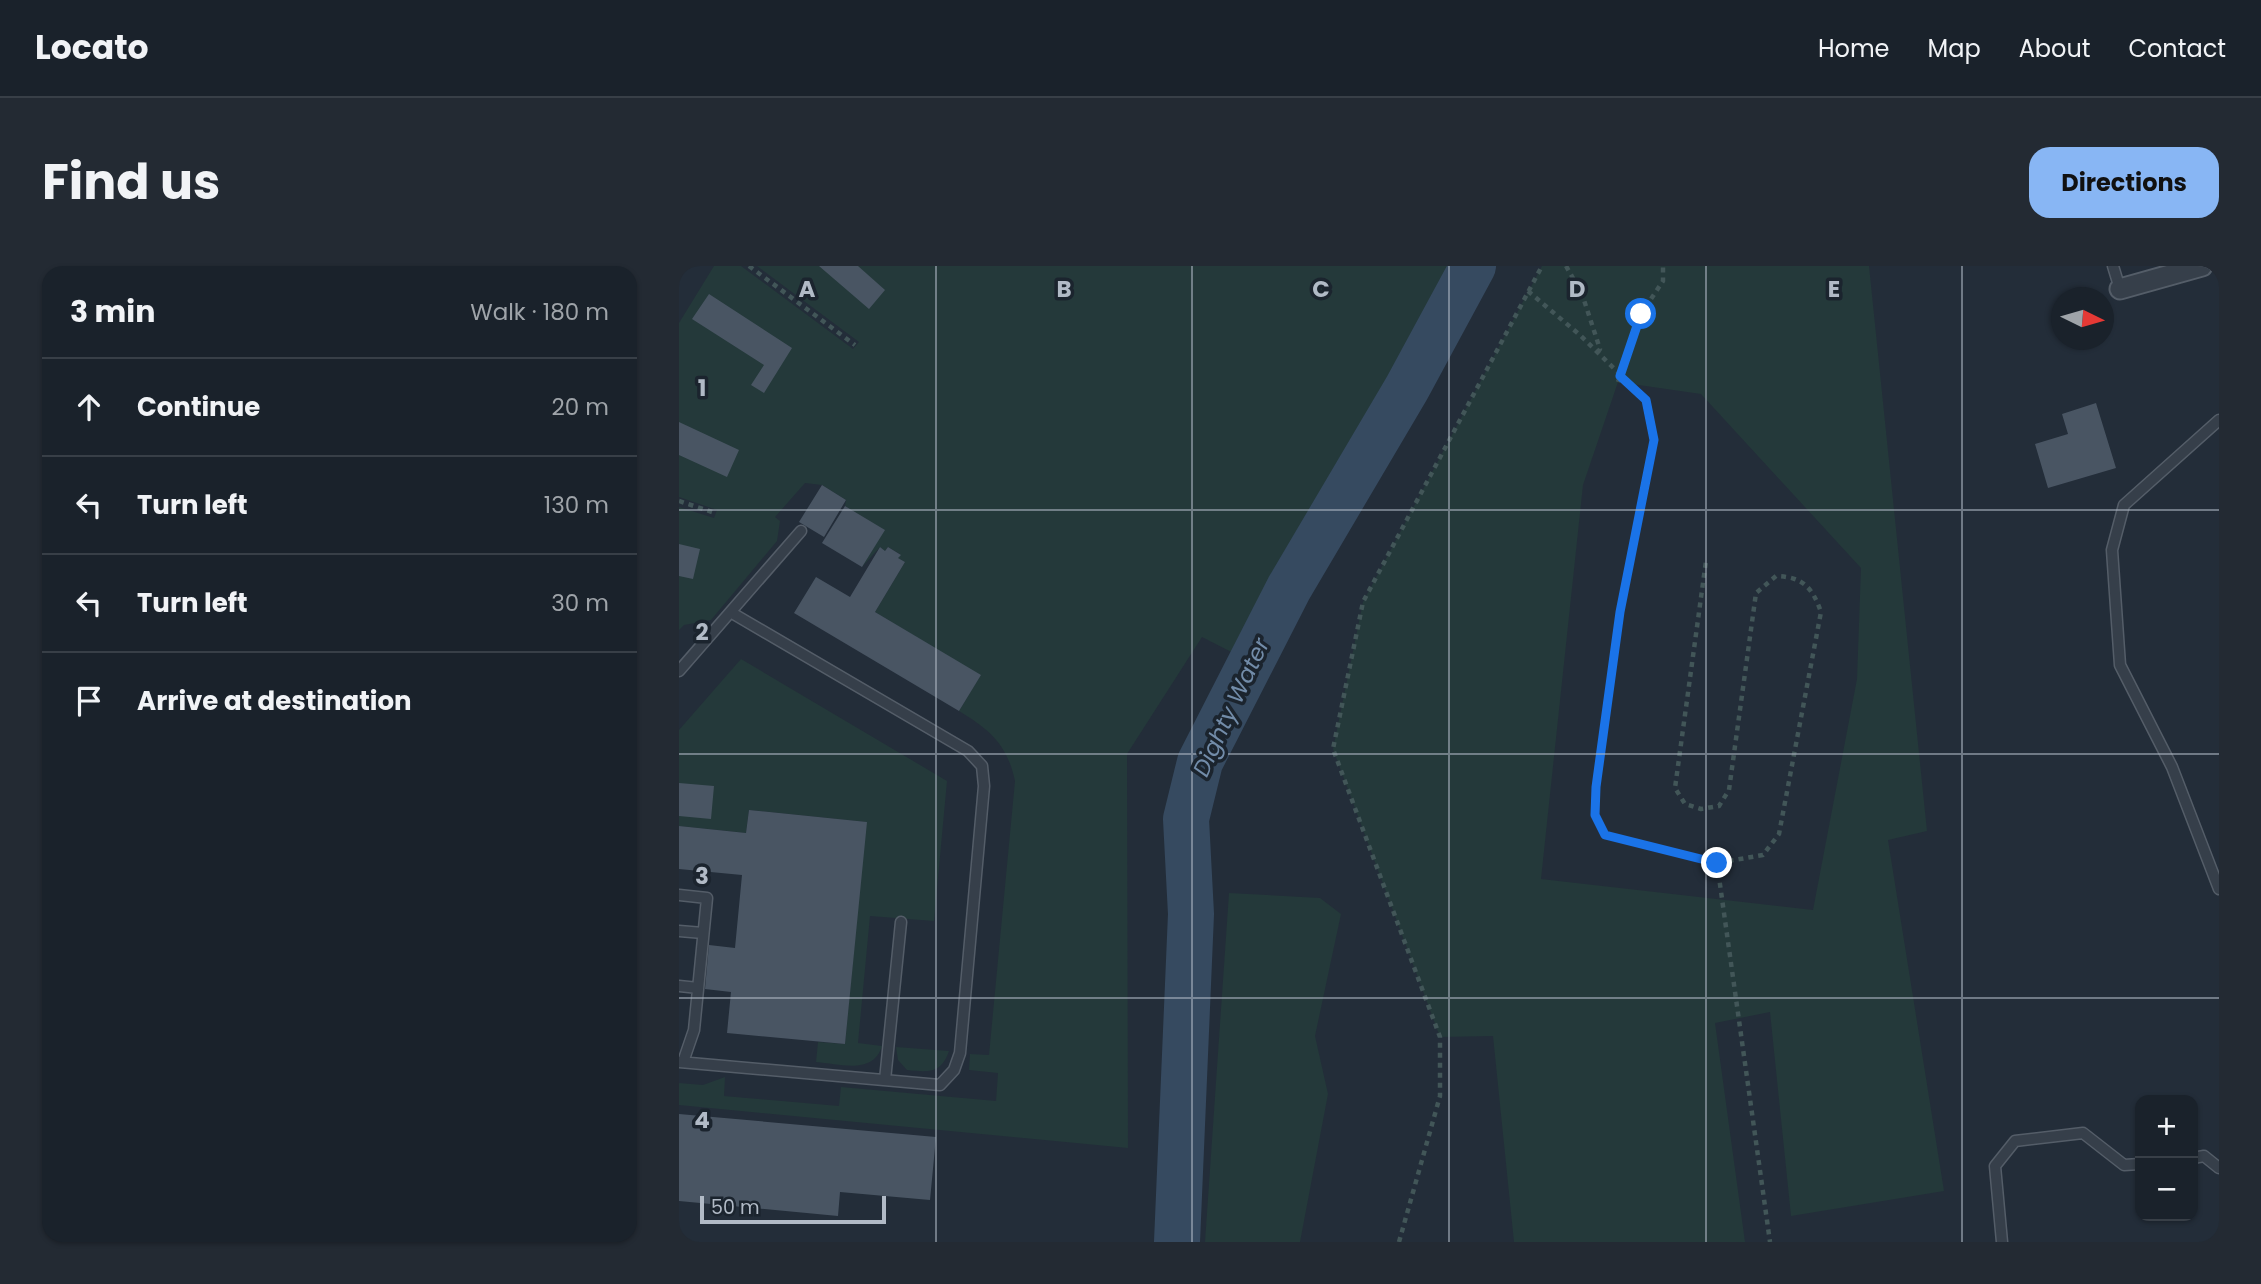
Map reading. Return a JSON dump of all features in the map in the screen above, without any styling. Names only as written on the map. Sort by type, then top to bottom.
[{"type":"street","points":[[2120,289],[2202,266]]},
{"type":"lane","points":[[2113,266],[2120,289]]},
{"type":"lane","points":[[2219,420],[2124,505],[2112,550],[2120,665],[2172,766],[2219,889]]},
{"type":"lane","points":[[679,671],[801,531]]},
{"type":"lane","points":[[679,895],[706,898],[694,1030],[681,1062],[940,1085],[954,1070],[960,1053],[984,786],[982,766],[968,751],[732,613]]},
{"type":"lane","points":[[885,1080],[901,922]]},
{"type":"lane","points":[[679,931],[703,933]]},
{"type":"lane","points":[[679,986],[698,988]]},
{"type":"lane","points":[[2003,1242],[1995,1166],[2015,1141],[2083,1133],[2124,1165],[2135,1164]]},
{"type":"lane","points":[[2198,1157],[2204,1156],[2219,1168]]},
{"type":"path","points":[[750,266],[855,345]]},
{"type":"path","points":[[1399,1242],[1440,1096],[1440,1037],[1333,750],[1363,602],[1542,266]]},
{"type":"path","points":[[1566,266],[1583,293],[1600,349],[1598,352]]},
{"type":"path","points":[[1618,382],[1641,314],[1663,281],[1663,266]]},
{"type":"path","points":[[1528,291],[1549,306],[1646,400],[1654,440],[1620,612],[1596,787],[1595,815],[1605,835],[1717,863],[1763,855],[1779,834],[1821,612],[1814,591],[1797,577],[1776,576],[1756,593],[1729,790],[1719,807],[1701,809],[1685,804],[1675,788],[1706,561]]},
{"type":"path","points":[[679,501],[712,512]]},
{"type":"path","points":[[1717,863],[1770,1242]]},
{"type":"green space","points":[[714,266],[741,266],[853,349],[859,342],[757,266],[1473,266],[1251,662],[1202,637],[1127,754],[1128,1148],[679,1105],[679,1083],[703,1085],[725,1077],[724,1096],[839,1106],[841,1087],[996,1101],[998,1073],[969,1070],[970,1054],[989,1055],[1015,781],[1012,768],[996,739],[959,711],[980,676],[875,612],[905,562],[898,558],[900,554],[888,547],[885,551],[880,547],[862,567],[884,530],[845,506],[846,500],[822,485],[805,483],[775,517],[780,521],[777,541],[711,620],[684,625],[679,630],[679,507],[714,518],[717,510],[679,497],[679,323]]},
{"type":"green space","points":[[1542,266],[1869,266],[1927,831],[1888,840],[1944,1191],[1791,1216],[1770,1012],[1715,1023],[1745,1242],[1514,1242],[1493,1036],[1440,1037],[1333,749],[1363,602]],"holes":[[[1618,382],[1701,394],[1861,568],[1857,679],[1813,910],[1541,879],[1583,485]]]},
{"type":"green space","points":[[741,659],[947,781],[934,921],[870,916],[858,1043],[882,1046],[878,1055],[864,1064],[855,1066],[816,1062],[818,1042],[845,1044],[866,822],[749,810],[746,833],[679,826],[679,730]]},
{"type":"green space","points":[[1229,893],[1320,898],[1341,914],[1315,1036],[1328,1094],[1300,1242],[1205,1242]]},
{"type":"green space","points":[[896,1047],[949,1051],[938,1068],[915,1071],[907,1070],[898,1060]]},
{"type":"building","points":[[819,266],[858,266],[885,290],[869,309]]},
{"type":"building","points":[[709,294],[792,348],[764,393],[751,385],[764,365],[692,319]]},
{"type":"building","points":[[2096,403],[2116,468],[2048,488],[2035,444],[2068,434],[2062,414]]},
{"type":"building","points":[[679,422],[739,450],[727,477],[679,455]]},
{"type":"building","points":[[822,485],[846,500],[824,537],[799,522]]},
{"type":"building","points":[[845,506],[885,530],[862,567],[822,543]]},
{"type":"building","points":[[679,544],[700,549],[693,579],[679,576]]},
{"type":"building","points":[[880,547],[885,551],[888,547],[901,555],[898,558],[905,562],[875,612],[981,675],[959,711],[794,613],[816,577],[850,597]]},
{"type":"building","points":[[679,783],[714,786],[711,819],[679,816]]},
{"type":"building","points":[[749,810],[867,822],[845,1044],[727,1033],[731,992],[705,989],[709,945],[735,948],[742,875],[679,869],[679,826],[746,833]]},
{"type":"building","points":[[679,1114],[936,1137],[930,1200],[840,1192],[838,1216],[679,1201]]},
{"type":"waterway","name":"Dighty Water","points":[[1177,1242],[1191,914],[1186,819],[1200,762],[1289,588],[1407,388],[1473,266]]},
{"type":"route","points":[[1641,314],[1620,376],[1632,384],[1646,400],[1654,440],[1620,612],[1596,787],[1595,815],[1605,835],[1717,863]]}]
